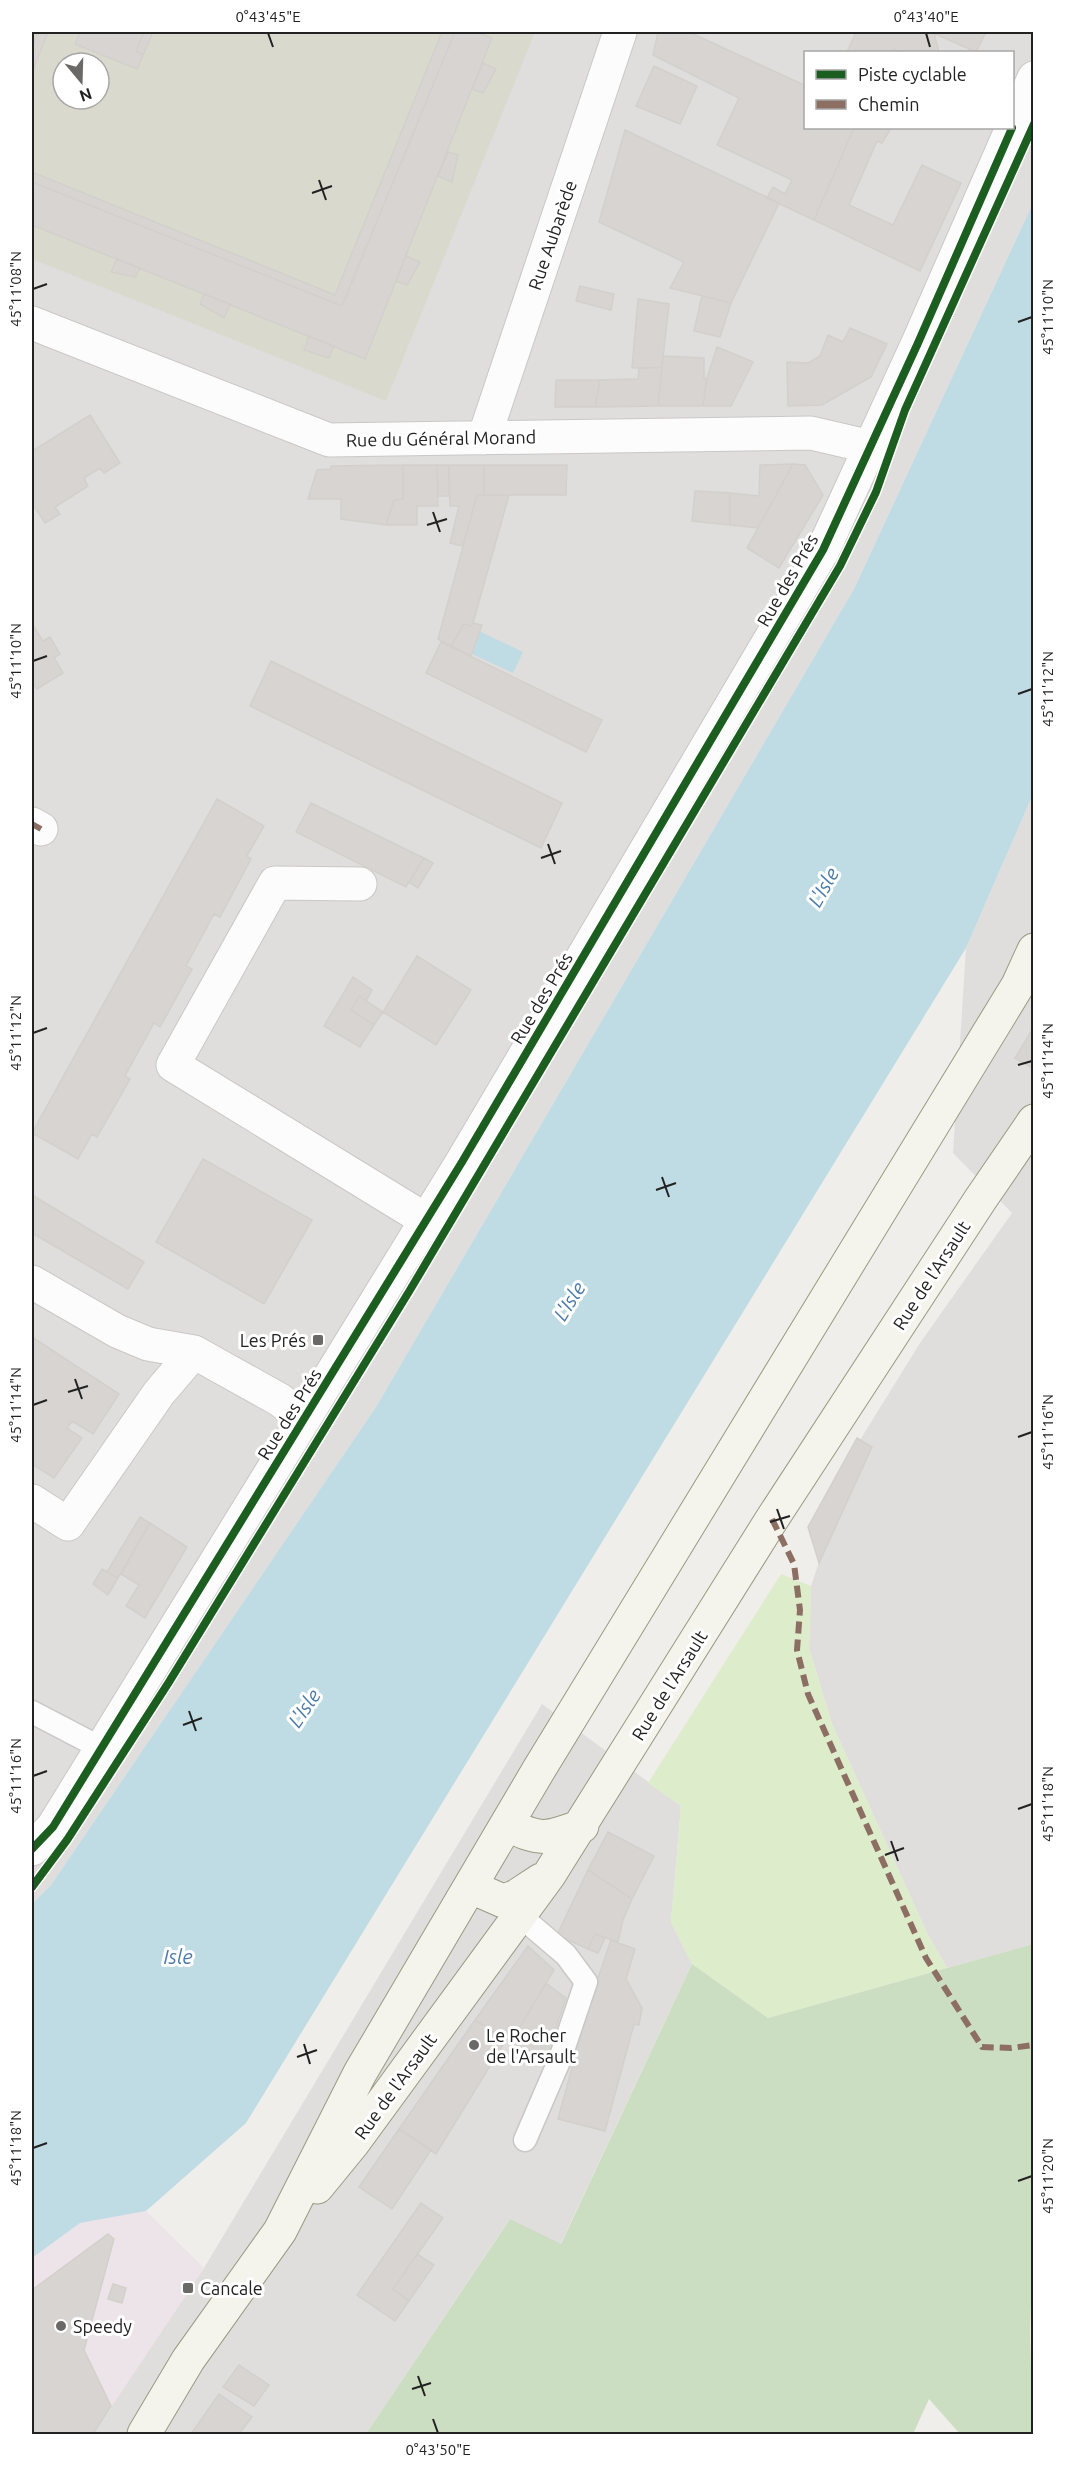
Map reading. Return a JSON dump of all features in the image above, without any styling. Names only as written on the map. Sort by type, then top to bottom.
[{"type":"main road","points":[[144,2434],[188,2360],[280,2231],[360,2073],[654,1579],[1018,985],[1034,951]]},
{"type":"main road","name":"Rue de l'Arsault","points":[[280,2231],[353,2143],[549,1875],[582,1826],[772,1519],[1034,1121]]},
{"type":"main road","points":[[507,1825],[533,1837],[555,1836],[582,1826]]},
{"type":"main road","points":[[471,1887],[503,1901],[515,1897],[549,1875]]},
{"type":"street","name":"Rue Aubarède","points":[[484,438],[620,32]]},
{"type":"street","name":"Rue des Prés","points":[[1014,123],[1034,78]]},
{"type":"street","name":"Rue des Prés","points":[[32,1849],[53,1827],[426,1220],[824,550],[1011,129]]},
{"type":"street","name":"Rue du Général Morand","points":[[32,323],[329,440],[811,433],[871,447]]},
{"type":"street","points":[[360,884],[275,883],[172,1065],[426,1220]]},
{"type":"street","points":[[32,1282],[117,1331],[148,1344],[194,1352],[280,1400],[304,1419]]},
{"type":"street","points":[[32,1501],[68,1524],[159,1393],[194,1352]]},
{"type":"lane","points":[[32,1712],[101,1748]]},
{"type":"lane","points":[[519,1916],[566,1956],[586,1982],[560,2059],[525,2140]]},
{"type":"shaded area","points":[[32,32],[1033,32],[1033,203],[854,589],[376,1407],[51,1885],[32,1904]]},
{"type":"shaded area","points":[[32,32],[535,32],[386,401],[32,259]]},
{"type":"shaded area","points":[[1033,794],[1033,1944],[947,1968],[927,1933],[832,1724],[809,1648],[811,1586],[860,1440],[920,1343],[1012,1213],[953,1153],[966,948]]},
{"type":"shaded area","points":[[542,1704],[681,1806],[671,1922],[692,1964],[560,2245],[509,2220],[366,2434],[93,2434],[204,2268]]},
{"type":"shaded area","points":[[146,2211],[204,2268],[93,2434],[32,2434],[32,2258],[80,2223]]},
{"type":"green space","points":[[781,1574],[811,1586],[809,1648],[832,1724],[927,1933],[947,1968],[768,2018],[692,1964],[671,1922],[681,1806],[648,1783]]},
{"type":"green space","points":[[1033,1944],[1034,2218],[1030,2333],[1033,2434],[960,2434],[929,2399],[913,2434],[366,2434],[510,2219],[561,2244],[692,1964],[768,2018]]},
{"type":"water","name":"Isle","points":[[1033,203],[1033,794],[966,948],[246,2123],[146,2211],[80,2223],[32,2258],[32,1904],[51,1885],[376,1407],[854,589]]},
{"type":"water","points":[[479,631],[523,652],[513,673],[472,654]]},
{"type":"building","points":[[38,32],[48,32],[32,73],[32,47]]},
{"type":"building","points":[[80,32],[144,32],[136,51],[143,55],[137,69],[111,59],[111,51],[92,51],[75,44]]},
{"type":"building","points":[[144,32],[153,32],[143,55],[136,51]]},
{"type":"building","points":[[442,32],[455,32],[342,306],[32,182],[32,172],[335,295]]},
{"type":"building","points":[[455,32],[476,32],[492,38],[365,359],[32,225],[32,182],[342,306]]},
{"type":"building","points":[[658,32],[689,32],[804,85],[804,129],[854,129],[814,220],[767,198],[773,187],[785,194],[792,180],[717,145],[739,98],[653,55]]},
{"type":"building","points":[[856,32],[931,32],[934,33],[939,51],[894,49],[893,51],[847,51]]},
{"type":"building","points":[[931,32],[986,32],[976,51]]},
{"type":"building","points":[[483,63],[496,69],[483,93],[472,89]]},
{"type":"building","points":[[654,66],[697,86],[680,124],[636,106]]},
{"type":"building","points":[[854,129],[890,129],[882,143],[877,141],[849,205],[893,225],[922,165],[961,183],[920,271],[814,220]]},
{"type":"building","points":[[625,130],[779,203],[731,303],[670,288],[684,262],[599,222]]},
{"type":"building","points":[[448,152],[458,155],[452,182],[438,176]]},
{"type":"building","points":[[406,256],[420,262],[407,285],[396,281]]},
{"type":"building","points":[[117,259],[140,268],[135,277],[111,272]]},
{"type":"building","points":[[580,286],[614,294],[611,310],[576,301]]},
{"type":"building","points":[[204,294],[230,304],[224,318],[200,304]]},
{"type":"building","points":[[702,296],[731,303],[720,337],[694,331]]},
{"type":"building","points":[[638,299],[669,304],[662,367],[632,368]]},
{"type":"building","points":[[850,328],[887,344],[871,377],[822,405],[788,406],[787,362],[808,363],[820,356],[828,335],[843,342]]},
{"type":"building","points":[[309,336],[334,346],[329,358],[304,350]]},
{"type":"building","points":[[717,347],[753,362],[731,406],[703,406],[707,378]]},
{"type":"building","points":[[663,356],[704,358],[704,379],[707,378],[703,406],[658,406]]},
{"type":"building","points":[[662,367],[658,406],[595,407],[600,380],[638,379],[639,369]]},
{"type":"building","points":[[556,380],[600,380],[595,407],[555,407]]},
{"type":"building","points":[[90,415],[120,463],[104,473],[100,468],[84,478],[88,486],[55,507],[60,514],[45,523],[32,503],[32,446],[34,450]]},
{"type":"building","points":[[793,464],[758,528],[730,525],[730,493],[759,496],[760,465]]},
{"type":"building","points":[[793,464],[805,465],[823,495],[779,568],[747,548]]},
{"type":"building","points":[[403,465],[437,465],[438,506],[417,506],[417,525],[386,525],[394,500],[403,499]]},
{"type":"building","points":[[403,465],[403,499],[394,500],[386,525],[341,519],[341,499],[308,499],[317,470],[331,469],[331,466]]},
{"type":"building","points":[[437,465],[449,465],[449,496],[438,496]]},
{"type":"building","points":[[449,465],[484,465],[484,495],[477,495],[463,546],[450,543],[459,506],[450,506]]},
{"type":"building","points":[[484,465],[567,465],[566,495],[484,495]]},
{"type":"building","points":[[695,491],[730,493],[730,525],[692,521]]},
{"type":"building","points":[[477,495],[509,495],[473,623],[471,626],[464,624],[451,646],[438,639]]},
{"type":"building","points":[[473,623],[482,625],[471,656],[451,646],[464,624],[471,626]]},
{"type":"building","points":[[32,624],[43,641],[50,637],[60,654],[54,658],[63,673],[37,689],[32,682]]},
{"type":"building","points":[[441,642],[602,720],[586,752],[426,673]]},
{"type":"building","points":[[271,661],[562,803],[541,848],[250,706]]},
{"type":"building","points":[[217,799],[264,826],[247,856],[251,859],[220,917],[214,914],[186,966],[192,969],[160,1027],[154,1023],[125,1076],[130,1079],[97,1137],[92,1134],[78,1159],[32,1133]]},
{"type":"building","points":[[311,803],[424,858],[406,887],[296,832]]},
{"type":"building","points":[[424,858],[433,863],[418,888],[409,882]]},
{"type":"building","points":[[417,956],[471,990],[436,1045],[383,1012]]},
{"type":"building","points":[[353,977],[372,990],[366,1001],[359,996],[351,1010],[374,1025],[360,1047],[324,1026]]},
{"type":"building","points":[[359,996],[383,1012],[374,1025],[351,1010]]},
{"type":"building","points":[[1034,1027],[1034,1066],[1032,1068],[1015,1058]]},
{"type":"building","points":[[203,1159],[312,1220],[264,1304],[156,1242]]},
{"type":"building","points":[[32,1195],[144,1262],[128,1289],[32,1233]]},
{"type":"building","points":[[32,1337],[119,1394],[93,1434],[72,1421],[67,1428],[82,1438],[54,1478],[32,1464]]},
{"type":"building","points":[[857,1438],[872,1447],[819,1563],[808,1527]]},
{"type":"building","points":[[140,1517],[150,1523],[118,1578],[107,1572]]},
{"type":"building","points":[[150,1523],[187,1547],[145,1618],[126,1606],[139,1585],[121,1574]]},
{"type":"building","points":[[102,1569],[118,1578],[108,1595],[93,1584]]},
{"type":"building","points":[[608,1832],[654,1856],[632,1899],[588,1870]]},
{"type":"building","points":[[588,1870],[632,1899],[623,1920],[618,1942],[595,1934],[588,1949],[557,1935]]},
{"type":"building","points":[[595,1934],[605,1938],[598,1953],[588,1949]]},
{"type":"building","points":[[611,1940],[635,1949],[626,1979],[642,2008],[639,2025],[634,2024],[605,2131],[558,2119],[589,2005]]},
{"type":"building","points":[[528,1946],[554,1970],[511,2042],[475,2020]]},
{"type":"building","points":[[546,1983],[566,1998],[553,2036],[556,2038],[546,2059],[511,2042]]},
{"type":"building","points":[[475,2020],[506,2040],[436,2154],[399,2129]]},
{"type":"building","points":[[399,2129],[431,2150],[392,2209],[359,2187]]},
{"type":"building","points":[[421,2203],[443,2218],[393,2289],[409,2301],[395,2321],[357,2295]]},
{"type":"building","name":"Speedy","points":[[108,2234],[114,2239],[84,2350],[111,2406],[93,2434],[32,2434],[32,2290]]},
{"type":"building","points":[[417,2254],[434,2265],[409,2301],[393,2289]]},
{"type":"building","points":[[113,2284],[126,2288],[122,2303],[108,2299]]},
{"type":"building","points":[[239,2365],[269,2385],[254,2406],[223,2387]]},
{"type":"building","points":[[219,2394],[252,2417],[239,2434],[191,2434]]},
{"type":"marked path","points":[[32,824],[41,829]]},
{"type":"marked path","points":[[772,1519],[794,1564],[800,1610],[797,1650],[808,1694],[926,1958],[982,2047],[1011,2048],[1034,2045]]},
{"type":"cycle path","points":[[32,1887],[67,1840],[169,1682],[410,1290],[840,566],[876,492],[905,410],[1034,124]]},
{"type":"cycle path","points":[[32,1849],[53,1827],[462,1162],[823,550],[918,343],[1012,129]]},
{"type":"place","name":"Les Prés","points":[[318,1340]]},
{"type":"place","name":"Le Rocher de l'Arsault","points":[[474,2045]]},
{"type":"place","name":"Cancale","points":[[188,2288]]},
{"type":"place","name":"Speedy","points":[[61,2326]]},
{"type":"water label","name":"L'Isle","points":[[823,887]]},
{"type":"water label","name":"L'Isle","points":[[569,1301]]},
{"type":"water label","name":"L'Isle","points":[[304,1708]]}]
